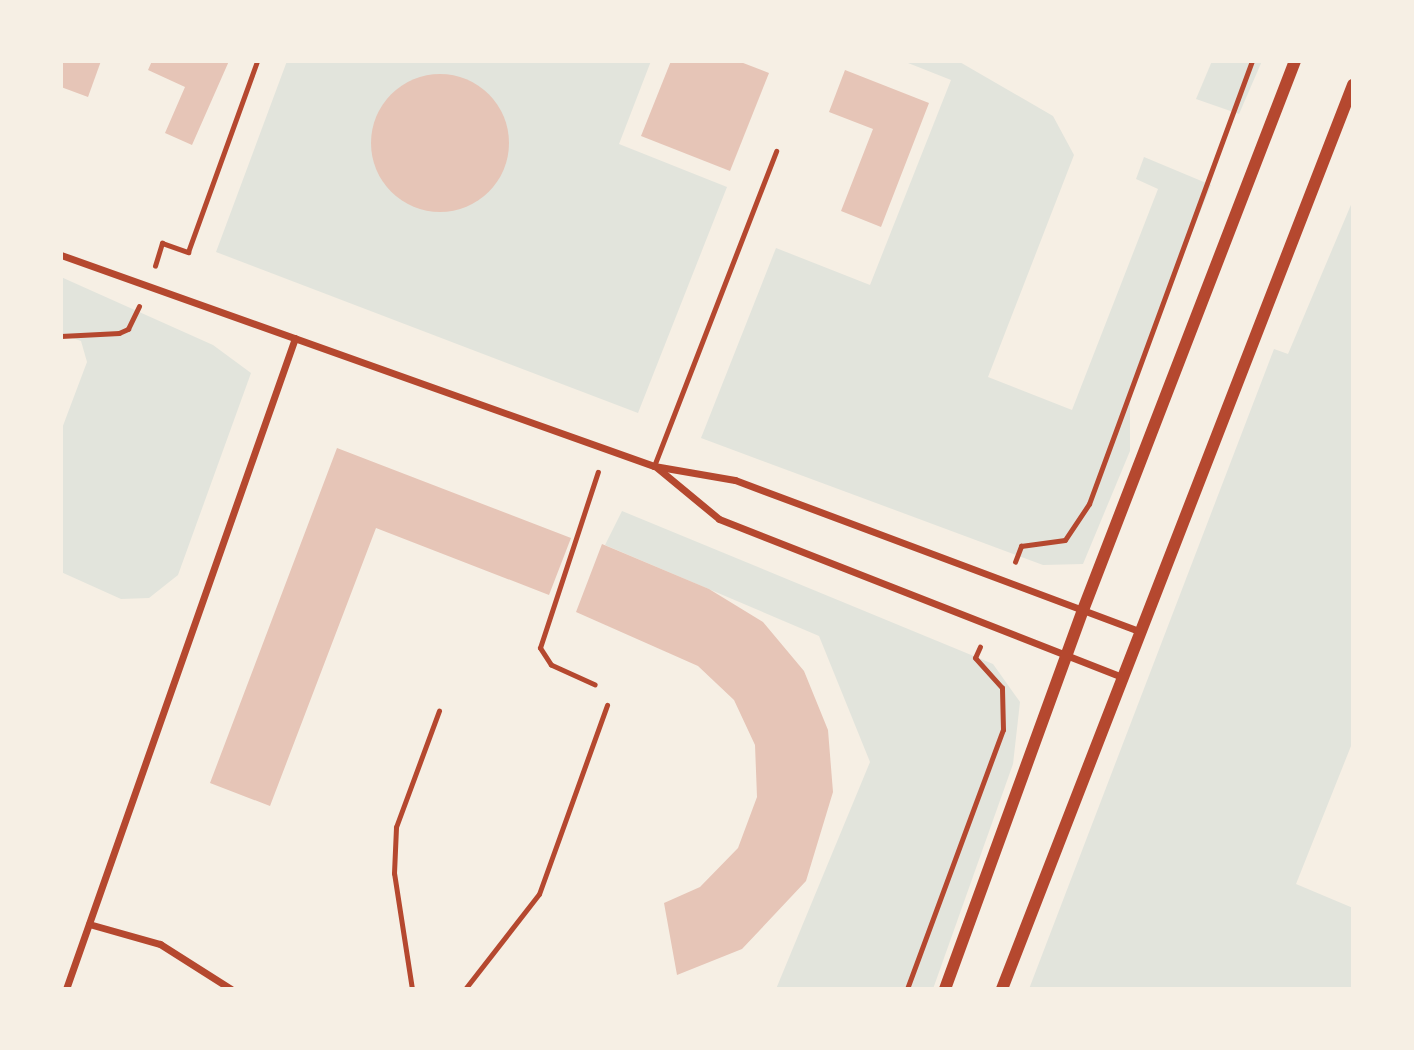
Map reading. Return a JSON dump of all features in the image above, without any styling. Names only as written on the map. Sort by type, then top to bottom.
[{"type":"street","points":[[945,989],[1066,655],[1295,61]]},
{"type":"street","points":[[1002,989],[1353,85]]},
{"type":"street","points":[[61,255],[654,466],[735,480],[1142,632]]},
{"type":"street","points":[[66,989],[295,338]]},
{"type":"street","points":[[654,466],[719,519],[1125,678]]},
{"type":"street","points":[[89,924],[160,944],[232,989]]},
{"type":"lane","points":[[654,466],[776,151]]},
{"type":"lane","points":[[465,989],[508,942],[540,894],[607,705]]},
{"type":"lane","points":[[412,989],[394,873],[396,827],[439,711]]},
{"type":"path","points":[[61,336],[128,330],[148,286],[162,243],[188,252],[257,61]]},
{"type":"path","points":[[1007,581],[1021,546],[1065,540],[1088,504],[1252,61]]},
{"type":"path","points":[[606,448],[540,648],[551,665],[600,687],[607,705]]},
{"type":"path","points":[[907,989],[1003,730],[1002,688],[975,658],[990,625]]},
{"type":"shaded area","points":[[287,61],[651,61],[619,144],[727,187],[638,413],[216,252]]},
{"type":"shaded area","points":[[903,61],[958,61],[1053,116],[1074,155],[988,377],[1072,410],[1158,189],[1136,179],[1144,157],[1211,185],[1150,337],[1130,401],[1130,451],[1083,564],[1043,565],[701,438],[776,248],[870,285],[951,80]]},
{"type":"shaded area","points":[[1212,61],[1262,61],[1239,114],[1196,99]]},
{"type":"shaded area","points":[[1353,200],[1353,741],[1296,884],[1353,908],[1353,989],[1029,989],[1274,349],[1288,354]]},
{"type":"shaded area","points":[[61,277],[213,345],[251,373],[178,575],[149,598],[121,599],[61,572],[61,431],[87,362],[81,341],[61,334]]},
{"type":"shaded area","points":[[622,511],[993,664],[1020,702],[1013,764],[933,989],[776,989],[870,762],[819,636],[605,545]]},
{"type":"building","points":[[61,61],[101,61],[88,97],[61,87]]},
{"type":"building","points":[[152,61],[229,61],[192,145],[165,133],[185,87],[148,70]]},
{"type":"building","points":[[671,61],[738,61],[769,73],[730,171],[641,136]]},
{"type":"building","points":[[845,70],[929,103],[881,227],[841,211],[873,129],[829,112]]},
{"type":"building","points":[[440,74],[466,80],[489,94],[503,117],[509,143],[503,169],[489,192],[466,206],[440,212],[414,206],[391,192],[377,169],[371,143],[377,117],[391,94],[414,80]]},
{"type":"building","points":[[337,448],[571,538],[549,595],[376,528],[270,806],[210,783]]},
{"type":"building","points":[[602,544],[709,589],[763,622],[804,671],[828,730],[833,792],[806,881],[742,949],[677,975],[664,903],[700,887],[738,848],[757,797],[755,745],[734,700],[698,666],[576,612]]}]
